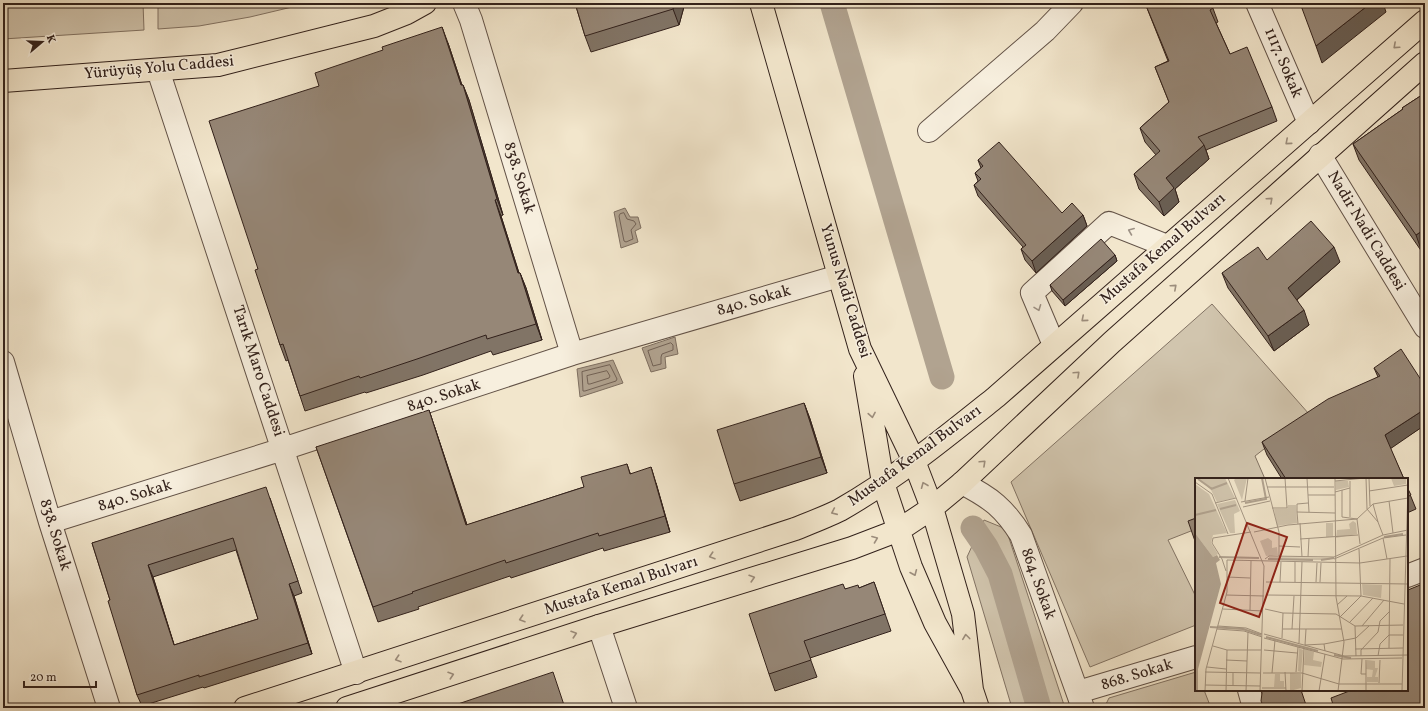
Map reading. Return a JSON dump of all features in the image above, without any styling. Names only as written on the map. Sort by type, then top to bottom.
[{"type":"main road","name":"Yürüyüş Yolu Caddesi","points":[[3,81],[218,65],[374,26],[407,13],[425,3]]},
{"type":"main road","name":"Yunus Nadi Caddesi","points":[[761,3],[860,349],[883,483],[911,567],[935,623],[975,699]]},
{"type":"main road","name":"Mustafa Kemal Bulvarı","points":[[245,708],[795,529],[839,510],[883,483],[914,461],[996,397],[1425,21]]},
{"type":"main road","name":"Mustafa Kemal Bulvarı","points":[[347,708],[391,701],[599,626],[852,548],[899,530],[932,508],[962,483],[1112,342],[1425,63]]},
{"type":"main road","name":"Yunus Nadi Caddesi","points":[[860,349],[914,461],[932,508],[963,614],[975,699]]},
{"type":"street","name":"838. Sokak","points":[[464,3],[471,20],[572,354]]},
{"type":"street","points":[[929,131],[1046,31],[1072,3]]},
{"type":"street","name":"1117. Sokak","points":[[1257,3],[1309,123]]},
{"type":"street","name":"Tarık Maro Caddesi","points":[[158,70],[356,673]]},
{"type":"street","name":"Nadir Nadi Caddesi","points":[[1320,155],[1425,326]]},
{"type":"street","points":[[1054,345],[1032,293],[1109,222],[1167,246]]},
{"type":"street","name":"840. Sokak","points":[[50,522],[283,449],[572,354],[839,276]]},
{"type":"street","name":"838. Sokak","points":[[3,362],[50,522],[109,708]]},
{"type":"street","name":"864. Sokak","points":[[962,483],[982,493],[996,503],[1010,518],[1021,536],[1080,700]]},
{"type":"street","points":[[1408,576],[1425,569]]},
{"type":"street","points":[[599,626],[626,708]]},
{"type":"street","name":"868. Sokak","points":[[1080,700],[1195,657]]},
{"type":"street","points":[[1249,691],[1254,708]]},
{"type":"shaded area","points":[[3,3],[143,3],[144,30],[3,39]]},
{"type":"shaded area","points":[[158,3],[309,3],[250,17],[199,26],[158,29]]},
{"type":"shaded area","points":[[1212,304],[1309,414],[1255,456],[1265,478],[1195,478],[1195,529],[1168,540],[1195,595],[1195,625],[1090,667],[1011,482]]},
{"type":"shaded area","points":[[984,520],[1006,529],[1065,708],[1012,708],[967,557]]},
{"type":"shaded area","points":[[1195,672],[1195,691],[1204,691],[1211,708],[1104,708],[1109,698]]},
{"type":"water","points":[[625,208],[630,217],[638,217],[641,228],[635,231],[638,242],[621,248],[614,212]]},
{"type":"water","points":[[675,337],[678,354],[665,357],[666,368],[651,372],[642,348]]},
{"type":"water","points":[[613,360],[623,383],[580,397],[577,369]]},
{"type":"building","points":[[575,3],[675,3],[673,9],[585,36]]},
{"type":"building","points":[[1145,3],[1211,3],[1213,8],[1210,10],[1230,54],[1247,47],[1272,107],[1198,137],[1204,145],[1166,178],[1174,188],[1159,202],[1134,174],[1160,151],[1140,128],[1169,102],[1155,67],[1169,61]]},
{"type":"building","points":[[1300,3],[1371,3],[1316,46]]},
{"type":"building","points":[[442,27],[461,85],[463,85],[497,199],[495,200],[536,324],[487,339],[486,335],[360,378],[359,376],[300,396],[283,344],[280,345],[255,270],[258,269],[209,121],[319,86],[315,73],[383,50],[382,47]]},
{"type":"building","points":[[1425,93],[1425,229],[1416,235],[1353,144]]},
{"type":"building","points":[[999,142],[1062,213],[1072,203],[1083,215],[1032,261],[1021,249],[1026,245],[974,185],[981,179],[975,173],[983,166],[978,160]]},
{"type":"building","points":[[1311,221],[1334,247],[1288,288],[1304,310],[1268,336],[1222,273],[1258,247],[1267,260]]},
{"type":"building","points":[[1101,239],[1115,255],[1063,300],[1050,285]]},
{"type":"building","points":[[1401,349],[1425,386],[1425,409],[1385,435],[1404,478],[1285,478],[1262,442],[1328,399],[1380,376],[1374,368]]},
{"type":"building","points":[[804,403],[821,457],[734,484],[717,430]]},
{"type":"building","points":[[429,410],[466,525],[584,487],[581,477],[627,464],[630,474],[651,467],[665,516],[599,536],[598,533],[506,563],[505,560],[373,607],[316,447]]},
{"type":"building","points":[[266,487],[298,581],[289,584],[308,643],[137,695],[92,543]],"holes":[[[233,538],[258,619],[174,645],[148,565]]]},
{"type":"building","points":[[1408,489],[1411,495],[1408,496]]},
{"type":"building","points":[[1195,518],[1195,541],[1188,521]]},
{"type":"building","points":[[874,582],[885,614],[804,641],[811,660],[769,674],[749,614],[843,584],[845,589],[858,585],[859,588]]},
{"type":"building","points":[[1425,583],[1425,708],[1334,708],[1331,698],[1349,691],[1408,691],[1408,590]]},
{"type":"building","points":[[553,672],[565,708],[446,708]]},
{"type":"building","points":[[1261,691],[1301,691],[1307,708],[1264,708],[1261,701]]},
{"type":"waterway","points":[[832,3],[942,377]]},
{"type":"waterway","points":[[973,528],[986,547],[1000,574],[1039,708]]}]
